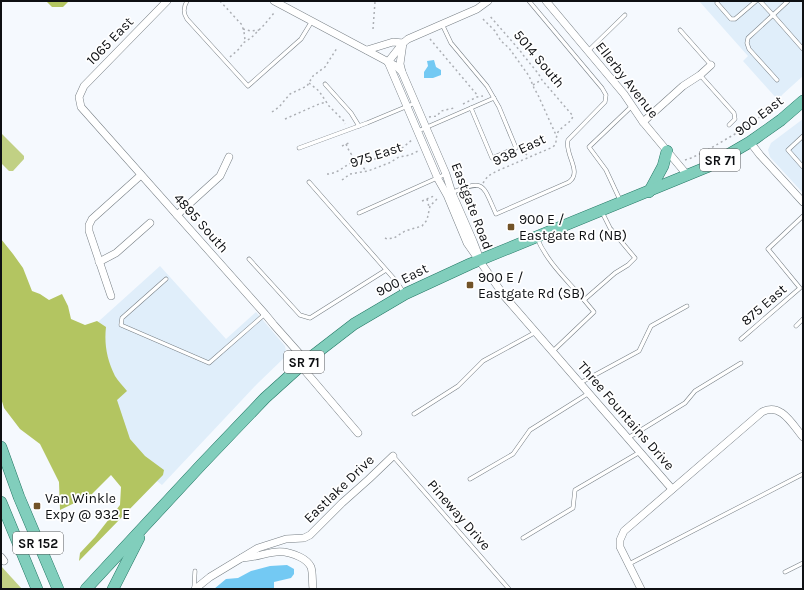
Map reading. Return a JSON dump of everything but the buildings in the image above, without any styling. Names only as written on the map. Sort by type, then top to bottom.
[{"type":"main road","name":"900 East","points":[[86,589],[240,424],[303,363],[354,324],[427,283],[536,237],[688,176],[724,158],[750,142],[781,120],[803,101]]},
{"type":"main road","points":[[649,192],[663,166],[667,151]]},
{"type":"main road","name":"SR 152","points":[[1,447],[18,496],[58,589]]},
{"type":"main road","name":"SR 152","points":[[1,502],[37,589]]},
{"type":"main road","name":"SR 71","points":[[113,589],[146,524]]},
{"type":"street","name":"1065 East","points":[[79,102],[80,94],[84,86],[167,1]]},
{"type":"street","points":[[274,1],[396,66],[402,72]]},
{"type":"street","points":[[388,62],[403,42],[477,9],[488,1]]},
{"type":"street","name":"Ellerby Avenue","points":[[546,1],[624,94],[643,122],[688,176]]},
{"type":"street","points":[[367,50],[393,42],[403,42]]},
{"type":"street","name":"Eastgate Road","points":[[403,42],[400,64],[402,72],[446,174],[447,195]]},
{"type":"street","name":"Eastgate Road","points":[[388,62],[467,243],[480,260]]},
{"type":"street","points":[[643,122],[683,86],[700,75],[711,65]]},
{"type":"street","name":"4895 South","points":[[79,102],[84,111],[266,314],[358,433]]},
{"type":"street","points":[[750,142],[803,202]]},
{"type":"street","points":[[177,215],[220,176],[229,157]]},
{"type":"street","points":[[111,296],[89,231],[89,223],[141,175]]},
{"type":"street","points":[[99,262],[116,253],[150,223]]},
{"type":"street","name":"Three Fountains Drive","points":[[480,260],[505,297],[672,489],[622,534],[620,540],[620,547],[642,589]]},
{"type":"street","points":[[672,489],[758,415],[766,410],[776,409],[781,412],[803,436]]},
{"type":"street","name":"Eastlake Drive","points":[[195,589],[210,577],[252,551],[286,539],[304,538],[310,535],[342,502],[369,480],[393,456]]},
{"type":"street","points":[[242,558],[253,558],[273,552],[284,551],[298,556],[311,568],[312,589]]},
{"type":"lane","points":[[187,1],[184,5],[184,13],[187,19],[248,86],[301,39],[312,21]]},
{"type":"lane","points":[[447,195],[474,184],[480,185],[485,189],[496,214],[569,182],[573,178],[575,173],[567,146],[568,140],[605,102],[606,97],[604,90],[529,1]]},
{"type":"lane","points":[[717,3],[731,18],[735,19],[756,1]]},
{"type":"lane","points":[[760,1],[803,49]]},
{"type":"lane","points":[[777,80],[749,49],[747,43],[748,38],[788,1]]},
{"type":"lane","points":[[588,51],[625,15]]},
{"type":"lane","points":[[442,24],[448,40],[487,86],[499,107],[516,148],[492,158],[471,108]]},
{"type":"lane","points":[[680,30],[711,65]]},
{"type":"lane","points":[[700,75],[734,112],[735,119],[729,125]]},
{"type":"lane","points":[[325,84],[351,113],[359,126]]},
{"type":"lane","points":[[418,131],[494,98]]},
{"type":"lane","points":[[299,148],[415,103]]},
{"type":"lane","points":[[622,203],[606,170],[588,147],[632,106]]},
{"type":"lane","points":[[803,136],[788,150],[803,167]]},
{"type":"lane","points":[[359,213],[438,179],[446,174]]},
{"type":"lane","points":[[309,182],[405,294]]},
{"type":"lane","points":[[584,300],[615,272],[628,265],[635,258],[610,228],[601,211]]},
{"type":"lane","name":"875 East","points":[[741,340],[800,288],[768,249],[803,216]]},
{"type":"lane","points":[[536,237],[546,255],[594,312],[553,351]]},
{"type":"lane","points":[[249,259],[300,315],[306,318],[310,318],[386,270]]},
{"type":"lane","points":[[166,279],[122,318],[121,325],[209,363],[266,314]]},
{"type":"lane","points":[[580,383],[638,351],[650,326],[687,306]]},
{"type":"lane","points":[[796,326],[803,319]]},
{"type":"lane","points":[[414,414],[458,386],[483,361],[536,332]]},
{"type":"lane","points":[[628,438],[685,403],[695,390],[741,363]]},
{"type":"lane","points":[[470,479],[513,454],[530,430],[589,393]]},
{"type":"lane","points":[[524,538],[573,508],[575,490],[640,452]]},
{"type":"lane","name":"Pineway Drive","points":[[393,456],[509,589]]},
{"type":"lane","points":[[629,564],[803,474]]},
{"type":"lane","points":[[785,572],[803,563]]},
{"type":"lane","points":[[195,571],[195,589]]},
{"type":"path","points":[[220,1],[240,22],[245,41]]},
{"type":"path","points":[[373,29],[375,2]]},
{"type":"path","points":[[234,54],[245,41],[251,38],[274,13]]},
{"type":"path","name":"5014 South","points":[[489,15],[528,60],[531,66],[573,116]]},
{"type":"path","name":"5014 South","points":[[483,19],[492,28],[501,41],[509,48],[529,76],[556,136]]},
{"type":"path","points":[[243,29],[252,31],[259,30]]},
{"type":"path","points":[[430,39],[478,96]]},
{"type":"path","points":[[272,112],[279,107],[290,94],[307,86],[314,76],[325,67],[337,48]]},
{"type":"path","points":[[533,85],[542,79]]},
{"type":"path","points":[[309,83],[320,91],[327,102],[344,121],[345,125]]},
{"type":"path","points":[[462,106],[478,96],[484,96]]},
{"type":"path","points":[[285,118],[318,104],[327,102]]},
{"type":"path","points":[[430,117],[437,116],[442,111],[456,108]]},
{"type":"path","points":[[683,160],[704,152],[735,134],[767,112]]},
{"type":"path","name":"938 East","points":[[484,182],[492,173],[553,147],[556,144],[556,136],[573,116]]},
{"type":"path","name":"975 East","points":[[360,164],[401,149],[413,139]]},
{"type":"path","points":[[342,146],[351,142]]},
{"type":"path","points":[[346,144],[351,155],[366,171]]},
{"type":"path","points":[[523,150],[529,157]]},
{"type":"path","name":"975 East","points":[[342,180],[350,174],[366,171],[389,163],[399,157],[410,155],[418,151]]},
{"type":"path","name":"975 East","points":[[327,174],[338,171],[356,161]]},
{"type":"path","points":[[429,207],[433,202],[447,195]]},
{"type":"path","points":[[422,201],[434,196]]},
{"type":"path","points":[[385,238],[394,238],[405,231],[422,226],[427,220],[429,207],[427,199]]},
{"type":"shaded area","points":[[699,1],[803,1],[803,76],[778,100],[743,61],[748,56]]},
{"type":"shaded area","points":[[803,119],[803,193],[770,157],[768,150],[771,143]]},
{"type":"shaded area","points":[[160,266],[226,339],[256,312],[285,346],[286,351],[285,357],[257,384],[162,485],[143,470],[76,344],[99,321]]},
{"type":"green space","points":[[46,1],[69,1],[63,7],[52,7]]},
{"type":"green space","points":[[1,133],[24,156],[24,159],[13,171],[9,171],[1,163]]},
{"type":"green space","points":[[1,239],[23,268],[32,291],[49,300],[62,294],[68,306],[71,319],[85,325],[97,321],[106,327],[105,340],[110,364],[115,376],[127,391],[117,400],[130,439],[145,456],[164,470],[163,475],[79,561],[80,553],[95,537],[120,505],[121,487],[111,475],[91,495],[60,510],[59,482],[40,444],[20,429],[4,408],[1,398]]},
{"type":"green space","points":[[1,566],[22,589],[1,589]]},
{"type":"water","points":[[434,60],[436,67],[441,70],[441,75],[433,78],[424,78],[424,72],[428,66],[427,61]]},
{"type":"water","points":[[287,565],[294,569],[294,574],[291,578],[274,582],[274,589],[214,589],[226,579],[238,578],[251,571],[270,566]]},
{"type":"place","name":"900 E / Eastgate Rd (NB)","points":[[511,227]]},
{"type":"place","name":"900 E / Eastgate Rd (SB)","points":[[470,285]]},
{"type":"place","name":"Van Winkle Expy @ 932 E","points":[[37,506]]}]
